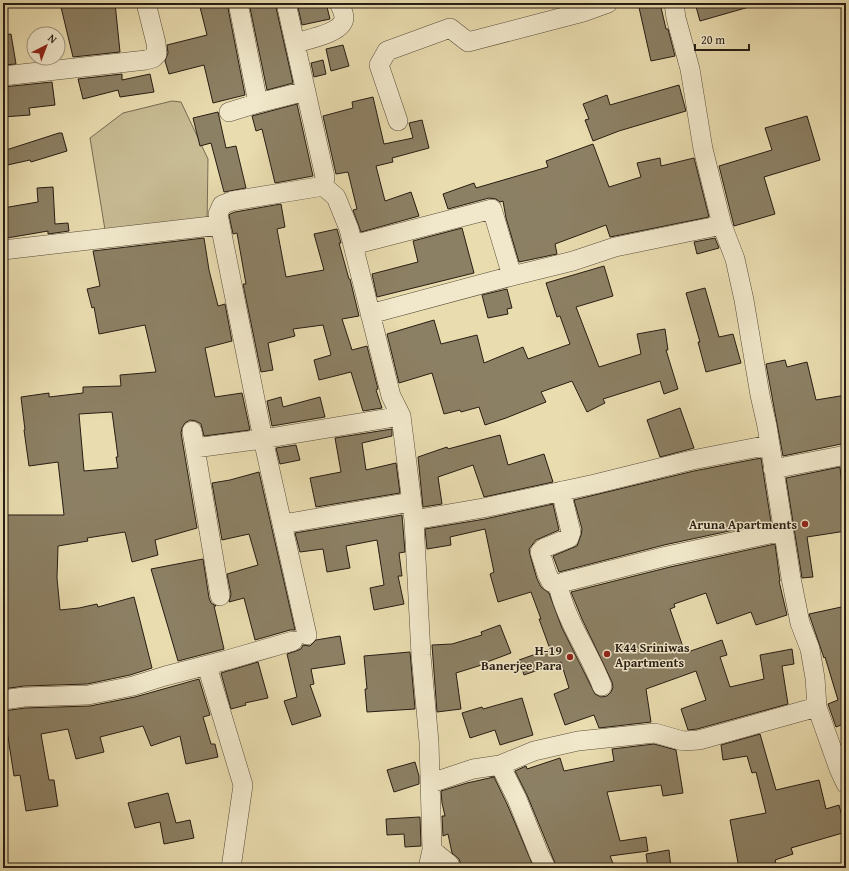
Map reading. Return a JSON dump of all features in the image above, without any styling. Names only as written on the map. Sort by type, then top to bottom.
[{"type":"street","points":[[3,76],[146,60],[152,58],[157,54],[156,43],[146,3]]},
{"type":"street","points":[[238,3],[258,103]]},
{"type":"street","points":[[3,700],[24,697],[88,695],[133,686],[165,676],[208,666],[300,638],[282,524],[263,439],[218,214],[222,205],[232,201],[318,187],[322,185],[325,177],[286,3]]},
{"type":"street","points":[[296,43],[334,31],[342,25],[344,17],[339,3]]},
{"type":"street","points":[[398,121],[379,65],[387,51],[450,28],[468,42],[584,12],[608,3]]},
{"type":"street","points":[[674,3],[676,18],[690,69],[703,149],[722,226],[736,259],[760,395],[767,426],[790,578],[800,623],[810,649],[815,678],[817,707],[839,770],[846,784]]},
{"type":"street","points":[[229,112],[306,91]]},
{"type":"street","points":[[322,185],[336,197],[349,229],[391,396],[401,416],[412,511],[421,655],[430,742],[430,859],[449,864],[451,868]]},
{"type":"street","points":[[353,245],[492,209],[512,276]]},
{"type":"street","points":[[3,250],[220,225]]},
{"type":"street","points":[[370,314],[573,261],[615,247],[722,226]]},
{"type":"street","points":[[220,596],[193,440],[263,439],[401,416]]},
{"type":"street","points":[[282,524],[412,511],[483,508],[692,460],[769,445]]},
{"type":"street","points":[[773,469],[846,455]]},
{"type":"street","points":[[561,491],[571,532],[569,538],[544,548],[540,552],[547,574],[551,582],[558,585],[565,606],[602,686]]},
{"type":"street","points":[[558,585],[564,582],[666,556],[783,531]]},
{"type":"street","points":[[208,666],[243,785],[231,868]]},
{"type":"street","points":[[430,783],[473,769],[500,765],[534,751],[578,741],[655,733],[683,741],[699,740],[817,707]]},
{"type":"street","points":[[500,765],[517,799],[546,868]]},
{"type":"shaded area","points":[[172,101],[181,102],[208,159],[207,226],[106,236],[90,138],[123,113]]},
{"type":"building","points":[[60,3],[115,3],[120,52],[73,57]]},
{"type":"building","points":[[199,3],[227,3],[245,95],[213,103],[204,65],[169,74],[165,61],[168,53],[167,45],[207,35]]},
{"type":"building","points":[[249,3],[275,3],[293,83],[267,90]]},
{"type":"building","points":[[297,3],[326,3],[330,19],[302,25]]},
{"type":"building","points":[[638,3],[660,3],[666,29],[668,29],[675,56],[651,61]]},
{"type":"building","points":[[695,3],[749,3],[749,7],[700,21]]},
{"type":"building","points":[[11,34],[16,64],[3,65],[3,35]]},
{"type":"building","points":[[343,45],[349,66],[331,71],[326,49]]},
{"type":"building","points":[[323,60],[326,74],[314,77],[311,63]]},
{"type":"building","points":[[122,74],[122,80],[150,74],[154,92],[120,97],[118,90],[83,99],[78,79]]},
{"type":"building","points":[[52,82],[55,105],[29,108],[30,115],[3,117],[3,87]]},
{"type":"building","points":[[679,85],[686,111],[619,131],[593,141],[585,120],[589,119],[583,104],[607,95],[610,105]]},
{"type":"building","points":[[373,97],[384,144],[413,138],[409,123],[422,120],[429,148],[392,158],[393,162],[376,166],[385,201],[411,192],[419,216],[361,232],[353,210],[357,209],[348,172],[336,174],[323,116],[353,108],[352,102]]},
{"type":"building","points":[[297,104],[313,176],[275,183],[262,129],[256,131],[252,116]]},
{"type":"building","points":[[218,112],[226,148],[236,146],[246,188],[224,192],[211,143],[200,146],[193,118]]},
{"type":"building","points":[[807,116],[820,160],[764,177],[775,214],[734,226],[719,166],[772,150],[765,128]]},
{"type":"building","points":[[62,133],[67,151],[31,162],[30,160],[3,166],[3,151]]},
{"type":"building","points":[[593,144],[609,187],[641,177],[637,163],[660,158],[661,166],[694,158],[709,217],[610,237],[606,225],[555,244],[557,254],[519,262],[506,218],[503,201],[500,202],[496,199],[489,198],[448,209],[443,194],[474,183],[476,188],[548,167],[546,161]]},
{"type":"building","points":[[53,187],[55,224],[68,223],[69,231],[48,234],[48,231],[7,238],[5,226],[3,226],[3,208],[38,202],[37,188]]},
{"type":"building","points":[[281,204],[285,227],[277,229],[286,277],[324,270],[314,234],[337,229],[341,243],[339,243],[359,316],[342,319],[352,350],[367,346],[378,389],[376,390],[382,408],[363,411],[351,372],[319,380],[314,360],[331,355],[323,325],[293,329],[295,336],[268,343],[273,370],[261,372],[243,284],[246,284],[237,233],[233,234],[229,215],[235,212]]},
{"type":"building","points":[[462,228],[474,273],[377,297],[372,274],[418,262],[413,241]]},
{"type":"building","points":[[204,238],[209,270],[218,306],[225,304],[232,341],[205,348],[215,397],[242,393],[250,430],[204,436],[201,424],[190,420],[185,423],[181,433],[197,528],[155,540],[158,555],[132,562],[125,532],[87,538],[88,541],[58,546],[57,578],[60,610],[97,604],[98,607],[134,597],[152,668],[130,675],[87,684],[24,686],[3,689],[3,515],[64,515],[58,462],[29,466],[21,397],[49,393],[49,397],[83,393],[83,387],[121,386],[120,375],[156,372],[145,325],[99,334],[94,307],[92,308],[87,289],[100,286],[93,251]],"holes":[[[112,412],[118,457],[116,457],[118,468],[84,471],[79,414]]]},
{"type":"building","points":[[715,238],[719,248],[697,254],[694,242]]},
{"type":"building","points":[[604,266],[613,296],[576,307],[599,367],[641,354],[637,334],[665,329],[668,350],[666,350],[678,389],[664,394],[660,381],[603,399],[605,403],[587,412],[572,381],[541,392],[546,402],[485,425],[479,407],[461,412],[460,410],[444,414],[432,373],[399,383],[387,334],[434,320],[441,344],[477,335],[484,363],[523,347],[528,359],[570,344],[560,316],[557,317],[546,283]]},
{"type":"building","points":[[705,288],[719,337],[733,334],[741,363],[706,372],[698,342],[700,342],[686,293]]},
{"type":"building","points":[[507,289],[512,308],[507,309],[508,314],[488,318],[482,295]]},
{"type":"building","points":[[785,360],[787,367],[807,362],[816,400],[846,395],[846,443],[783,456],[766,364]]},
{"type":"building","points":[[281,397],[283,407],[320,397],[325,417],[272,426],[267,401]]},
{"type":"building","points":[[680,408],[694,448],[660,457],[647,420]]},
{"type":"building","points":[[392,429],[392,436],[362,443],[366,470],[396,463],[400,493],[316,507],[310,478],[341,472],[335,438]]},
{"type":"building","points":[[500,435],[508,465],[544,454],[553,482],[484,497],[473,465],[438,477],[442,504],[423,507],[418,457],[447,447],[448,449]]},
{"type":"building","points":[[296,445],[300,460],[280,464],[276,448]]},
{"type":"building","points":[[761,458],[771,522],[664,545],[559,572],[553,556],[577,546],[581,535],[582,529],[574,500],[694,471]]},
{"type":"building","points":[[840,467],[844,508],[846,508],[846,531],[807,537],[813,577],[802,578],[786,478]]},
{"type":"building","points":[[259,472],[295,630],[290,630],[255,640],[244,598],[229,602],[231,594],[227,574],[258,565],[249,534],[222,540],[212,483]]},
{"type":"building","points":[[553,504],[559,530],[536,540],[529,549],[530,555],[537,579],[541,587],[549,593],[562,628],[595,694],[601,697],[607,696],[613,687],[612,682],[571,592],[670,567],[775,544],[779,581],[787,615],[756,625],[751,612],[717,624],[706,593],[674,604],[675,607],[670,609],[685,653],[722,640],[727,655],[720,657],[730,687],[764,679],[760,655],[792,649],[794,664],[782,666],[788,704],[697,729],[688,730],[681,709],[706,700],[696,671],[646,689],[651,722],[599,728],[594,715],[565,725],[554,694],[569,688],[561,662],[524,675],[519,660],[550,649],[531,592],[498,602],[490,574],[494,572],[485,529],[450,537],[451,545],[427,549],[425,529],[485,519]]},
{"type":"building","points":[[402,515],[405,552],[399,553],[402,576],[398,576],[404,604],[374,610],[370,588],[384,585],[377,540],[346,546],[350,568],[327,572],[323,549],[300,552],[295,533]]},
{"type":"building","points":[[203,559],[209,598],[211,603],[216,606],[214,606],[224,649],[178,661],[151,569]]},
{"type":"building","points":[[846,606],[846,723],[836,727],[828,704],[838,700],[825,657],[824,658],[809,614]]},
{"type":"building","points":[[500,625],[511,653],[487,662],[488,663],[456,673],[461,709],[437,712],[432,645],[452,644],[482,635],[481,632]]},
{"type":"building","points":[[340,636],[345,664],[311,669],[314,684],[310,685],[321,716],[292,725],[284,701],[297,697],[287,654],[301,649],[303,645],[310,646],[316,640]]},
{"type":"building","points":[[410,652],[415,709],[367,712],[365,689],[367,689],[364,656]]},
{"type":"building","points":[[258,662],[268,698],[245,703],[246,705],[231,709],[221,673]]},
{"type":"building","points":[[199,679],[210,715],[203,717],[211,744],[215,744],[218,757],[186,764],[180,736],[151,746],[143,726],[100,737],[104,752],[76,759],[68,729],[41,734],[49,780],[54,780],[58,806],[26,811],[20,775],[14,776],[4,711],[25,708],[90,706],[135,697]]},
{"type":"building","points":[[522,698],[533,735],[500,745],[495,730],[470,738],[462,713],[482,707],[483,709]]},
{"type":"building","points":[[760,734],[776,790],[819,780],[826,809],[839,805],[846,832],[791,848],[793,854],[775,860],[777,868],[739,868],[730,820],[766,813],[756,772],[752,773],[747,756],[723,760],[721,745]]},
{"type":"building","points":[[654,744],[676,750],[683,793],[663,796],[661,785],[607,792],[620,841],[646,837],[648,851],[610,856],[615,868],[557,868],[527,795],[515,771],[526,766],[527,769],[560,758],[564,771],[614,761],[612,749]]},
{"type":"building","points":[[415,762],[419,776],[419,784],[394,792],[387,770]]},
{"type":"building","points":[[494,777],[534,868],[462,868],[459,859],[452,853],[448,834],[443,836],[442,816],[445,816],[441,791]]},
{"type":"building","points":[[168,793],[176,823],[190,820],[194,838],[164,844],[160,822],[135,828],[128,803]]},
{"type":"building","points":[[420,817],[421,846],[405,847],[404,834],[387,835],[386,819]]},
{"type":"building","points":[[669,850],[671,868],[648,868],[646,854]]},
{"type":"place","name":"Aruna Apartments","points":[[805,524]]},
{"type":"place","name":"K44 Sriniwas Apartments","points":[[607,654]]},
{"type":"place","name":"H-19 Banerjee Para","points":[[570,657]]}]
